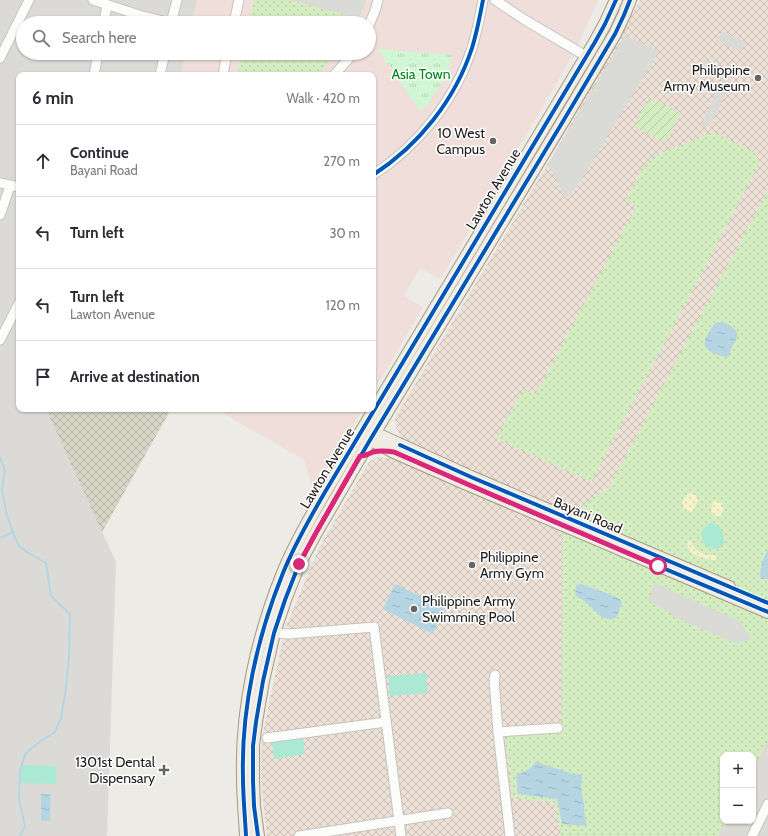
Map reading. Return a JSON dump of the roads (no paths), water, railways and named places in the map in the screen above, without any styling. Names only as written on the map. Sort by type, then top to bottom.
[{"type":"main road","name":"Lawton Avenue","points":[[376,407],[605,24],[616,0]]},
{"type":"main road","name":"Lawton Avenue","points":[[258,836],[254,806],[253,746],[263,681],[274,633],[285,600],[307,549],[360,456],[615,34],[623,19],[630,0]]},
{"type":"main road","name":"Lawton Avenue","points":[[246,836],[243,777],[244,746],[251,680],[262,634],[283,573],[294,547],[373,412]]},
{"type":"main road","points":[[360,456],[397,448],[388,430],[387,412]]},
{"type":"main road","name":"Bayani Road","points":[[362,430],[372,437],[469,481],[768,612]]},
{"type":"main road","name":"Bayani Road","points":[[469,481],[768,603]]},
{"type":"street","points":[[24,16],[29,0]]},
{"type":"street","points":[[93,0],[143,16]]},
{"type":"street","points":[[173,16],[177,0]]},
{"type":"street","points":[[236,16],[239,0]]},
{"type":"street","points":[[373,16],[378,0]]},
{"type":"street","points":[[376,173],[401,154],[423,132],[448,100],[462,75],[472,48],[480,20],[483,0]]},
{"type":"street","points":[[495,0],[525,20],[586,56]]},
{"type":"street","points":[[105,16],[107,5]]},
{"type":"street","points":[[0,58],[16,34]]},
{"type":"street","points":[[95,72],[97,60]]},
{"type":"street","points":[[161,72],[163,60]]},
{"type":"street","points":[[224,72],[226,60]]},
{"type":"street","points":[[337,72],[348,60]]},
{"type":"street","points":[[0,183],[14,186],[0,215]]},
{"type":"street","points":[[0,340],[16,309]]},
{"type":"street","points":[[274,633],[289,634],[374,627],[400,836]]},
{"type":"street","points":[[496,675],[494,679],[498,732],[510,836]]},
{"type":"street","points":[[268,738],[386,722]]},
{"type":"street","points":[[498,732],[558,728]]},
{"type":"street","points":[[752,836],[768,804]]},
{"type":"street","points":[[299,836],[448,813]]},
{"type":"water","points":[[717,322],[727,324],[737,332],[737,337],[729,356],[716,354],[708,350],[705,346],[707,336]]},
{"type":"water","points":[[768,549],[768,579],[761,579],[761,568]]},
{"type":"water","name":"Philippine Army Swimming Pool","points":[[395,584],[445,608],[433,634],[383,609]]},
{"type":"water","points":[[581,584],[614,596],[622,601],[616,618],[604,618],[575,595],[576,585]]},
{"type":"water","points":[[536,762],[573,774],[582,775],[581,790],[587,826],[562,824],[557,799],[518,794],[516,775],[529,769]]},
{"type":"water","points":[[41,794],[51,794],[50,821],[41,821]]},
{"type":"waterway","points":[[0,457],[5,471],[2,490],[7,516],[18,545],[46,563],[51,596],[70,614],[69,658],[61,718],[55,732],[25,754],[20,771],[19,800],[25,826],[20,836]]},
{"type":"waterway","points":[[0,538],[13,532]]},
{"type":"place","name":"Philippine Army Museum","points":[[758,78]]},
{"type":"place","name":"10 West Campus","points":[[493,141]]},
{"type":"place","name":"Philippine Army Gym","points":[[472,565]]},
{"type":"place","name":"Philippine Army Swimming Pool","points":[[414,609]]},
{"type":"place","name":"1301st Dental Dispensary","points":[[164,770]]},
{"type":"park label","name":"Asia Town","points":[[421,74]]}]
